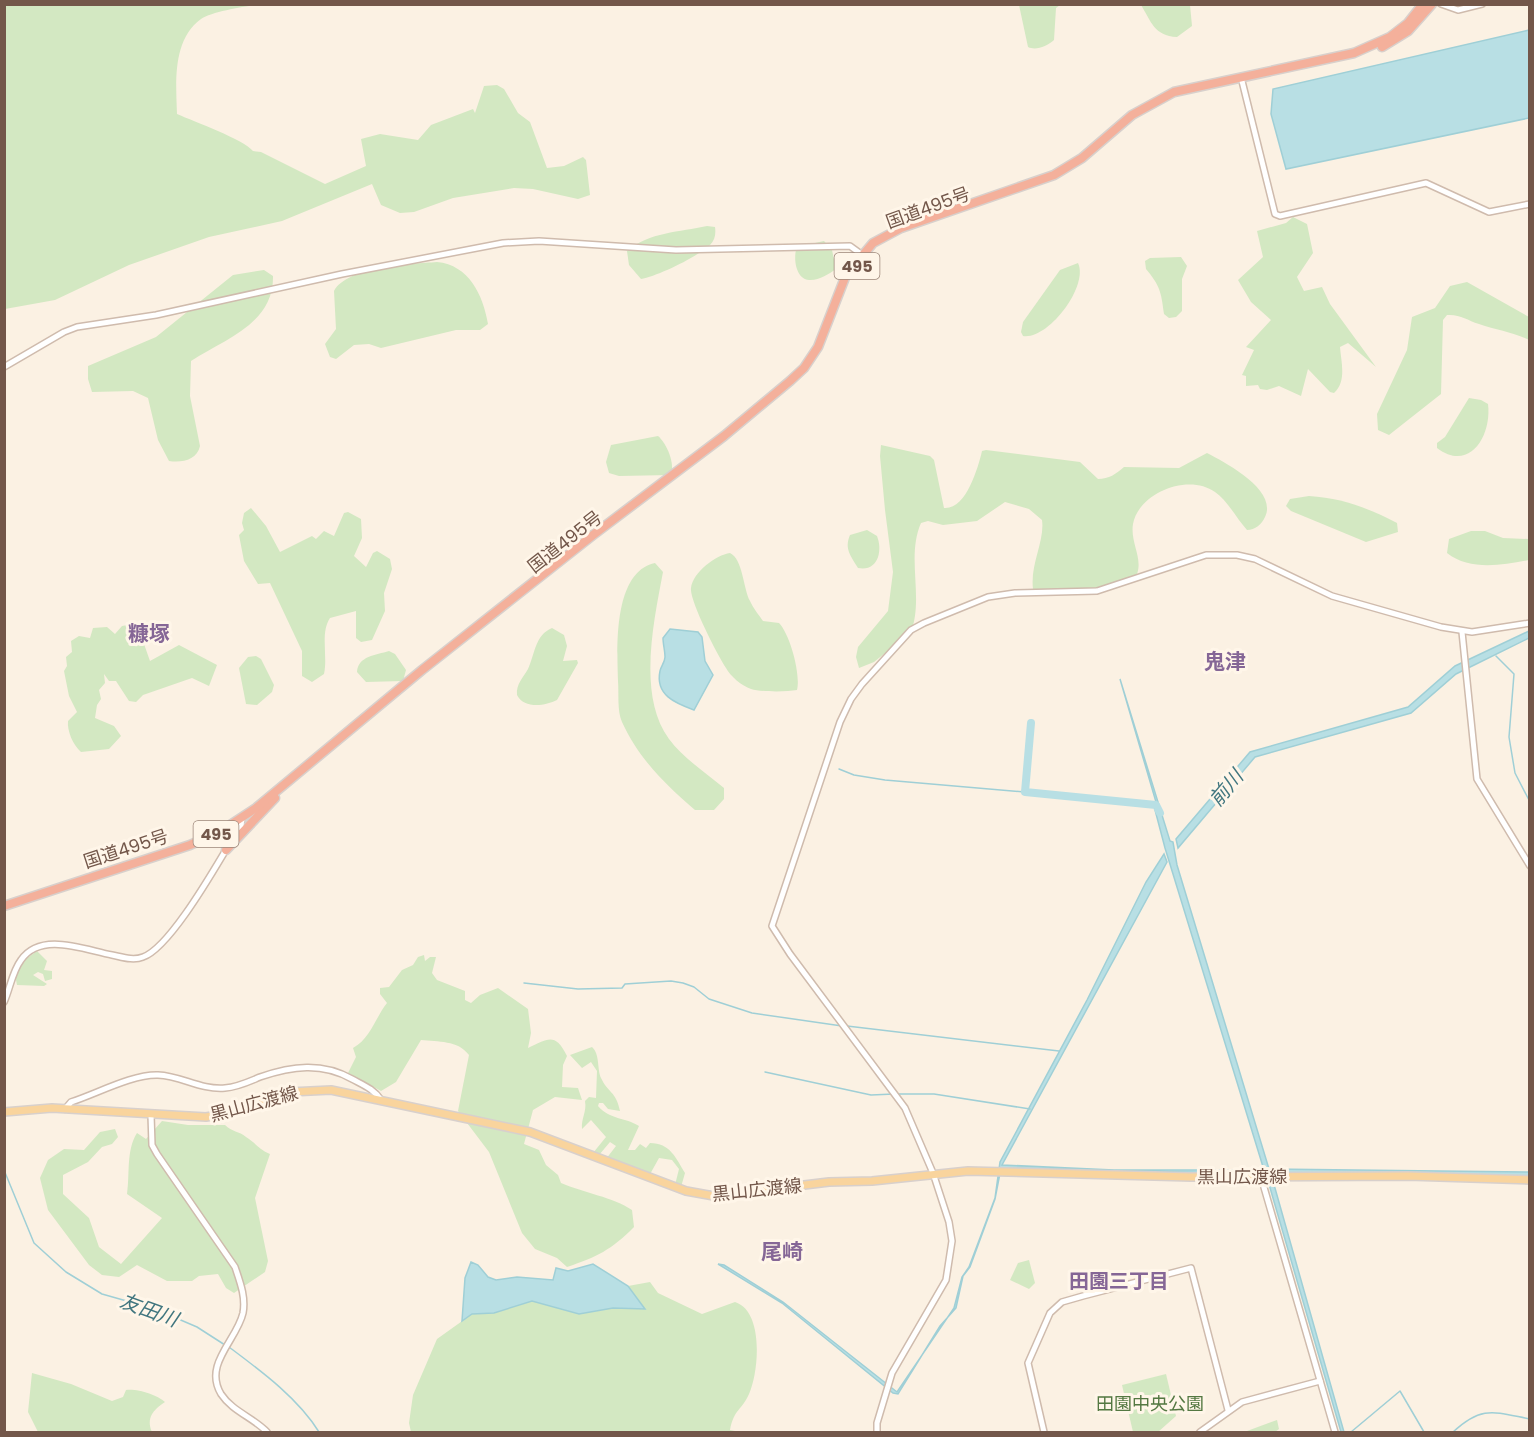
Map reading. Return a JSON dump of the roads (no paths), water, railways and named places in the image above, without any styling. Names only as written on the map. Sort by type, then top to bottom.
[{"type":"highway","name":"国道495号","points":[[392,696],[802,378],[822,351],[850,275],[858,263],[878,246],[903,231],[1032,189],[1061,176],[1095,154],[1134,119],[1164,101],[1242,79],[1354,53],[1375,45],[1408,23],[1424,4]]},
{"type":"highway","name":"国道495号","points":[[4,906],[171,852],[220,831],[242,818],[514,597],[724,436],[790,381],[804,368],[818,347],[846,275],[861,254],[873,243],[901,228],[1054,175],[1082,158],[1132,115],[1174,92],[1353,58],[1376,50],[1408,32],[1432,4]]},
{"type":"highway","points":[[226,850],[292,777]]},
{"type":"highway","points":[[220,831],[234,830],[234,838]]},
{"type":"main road","name":"黒山広渡線","points":[[4,1113],[65,1109],[151,1115],[216,1116],[290,1092],[310,1089],[344,1092],[545,1137],[699,1195],[731,1196],[829,1182],[872,1181],[968,1171],[1530,1180]]},
{"type":"street","points":[[1441,4],[1458,9],[1482,4]]},
{"type":"street","points":[[1242,79],[1275,214],[1280,216],[1426,183],[1490,212],[1530,204]]},
{"type":"street","points":[[4,367],[76,327],[156,315],[342,274],[503,243],[539,241],[676,250],[850,246],[861,254]]},
{"type":"street","points":[[877,1432],[888,1385],[942,1290],[950,1268],[952,1241],[950,1222],[933,1173],[905,1108],[790,954],[772,926],[847,707],[862,684],[911,630],[988,597],[1015,593],[1097,591],[1192,558],[1220,554],[1255,559],[1332,596],[1462,632],[1530,623]]},
{"type":"street","points":[[1462,632],[1477,778],[1530,866]]},
{"type":"street","points":[[4,1002],[21,960],[37,947],[57,944],[130,959],[143,957],[151,952],[189,907],[234,838],[241,826],[242,818]]},
{"type":"street","points":[[65,1109],[71,1102],[147,1076],[175,1077],[207,1088],[227,1088],[264,1076],[316,1065],[344,1074],[375,1092],[381,1100]]},
{"type":"street","points":[[151,1115],[153,1145],[157,1154],[235,1267],[242,1285],[243,1313],[216,1369],[220,1392],[231,1404],[267,1432]]},
{"type":"street","points":[[1261,1177],[1335,1432]]},
{"type":"street","points":[[1044,1432],[1028,1363],[1050,1313],[1062,1302],[1191,1268],[1228,1410]]},
{"type":"street","points":[[1200,1432],[1228,1410],[1257,1397],[1320,1381]]},
{"type":"water","points":[[1529,30],[1529,118],[1286,169],[1271,114],[1273,89]]},
{"type":"water","points":[[670,629],[698,632],[702,637],[705,661],[713,675],[694,710],[668,697],[661,686],[660,671],[665,657],[663,638]]},
{"type":"water","name":"前川","points":[[1529,631],[1529,638],[1456,674],[1411,713],[1255,757],[1178,848],[1176,839],[1250,752],[1408,707],[1455,666]]},
{"type":"water","points":[[1120,679],[1170,841],[1173,842],[1177,865],[1269,1169],[1529,1172],[1529,1176],[1271,1174],[1344,1432],[1341,1432],[1266,1174],[1001,1168],[995,1199],[970,1267],[963,1276],[956,1308],[948,1318],[954,1308],[962,1277],[969,1267],[995,1198],[1000,1162],[1087,1000],[1146,882],[1164,854],[1167,862],[1002,1165],[1114,1170],[1264,1170],[1165,848],[1154,806],[1156,802]]},
{"type":"water","points":[[471,1262],[478,1265],[488,1277],[496,1280],[517,1277],[553,1280],[556,1268],[568,1271],[593,1264],[628,1286],[645,1309],[613,1308],[579,1314],[532,1301],[494,1313],[472,1314],[462,1321],[465,1278]]},
{"type":"water","points":[[718,1264],[724,1265],[783,1302],[897,1392],[922,1355],[898,1394],[893,1393],[782,1303]]},
{"type":"water","points":[[948,1318],[922,1355],[940,1326]]},
{"type":"waterway","points":[[1496,656],[1514,674],[1509,737],[1515,773],[1530,802]]},
{"type":"waterway","points":[[1031,723],[1025,792],[1156,805],[1160,813]]},
{"type":"waterway","points":[[839,769],[854,775],[885,780],[1025,792]]},
{"type":"waterway","points":[[524,983],[578,989],[622,988],[625,984],[671,981],[694,987],[709,999],[752,1013],[842,1026]]},
{"type":"waterway","points":[[847,1026],[1059,1051]]},
{"type":"waterway","points":[[765,1072],[871,1095],[894,1094]]},
{"type":"waterway","points":[[898,1094],[934,1094],[1030,1109]]},
{"type":"waterway","name":"友田川","points":[[4,1170],[34,1243],[66,1272],[102,1294],[155,1309],[197,1327],[225,1345]]},
{"type":"waterway","name":"友田川","points":[[229,1347],[290,1396],[319,1432]]},
{"type":"waterway","points":[[1351,1432],[1400,1391],[1424,1432]]},
{"type":"waterway","points":[[1453,1432],[1463,1423],[1481,1414],[1507,1414],[1530,1419]]},
{"type":"district","name":"糠塚","points":[[149,634]]},
{"type":"district","name":"鬼津","points":[[1225,662]]},
{"type":"district","name":"尾崎","points":[[782,1252]]},
{"type":"district","name":"田園三丁目","points":[[1119,1281]]},
{"type":"park label","name":"田園中央公園","points":[[1150,1404]]}]
